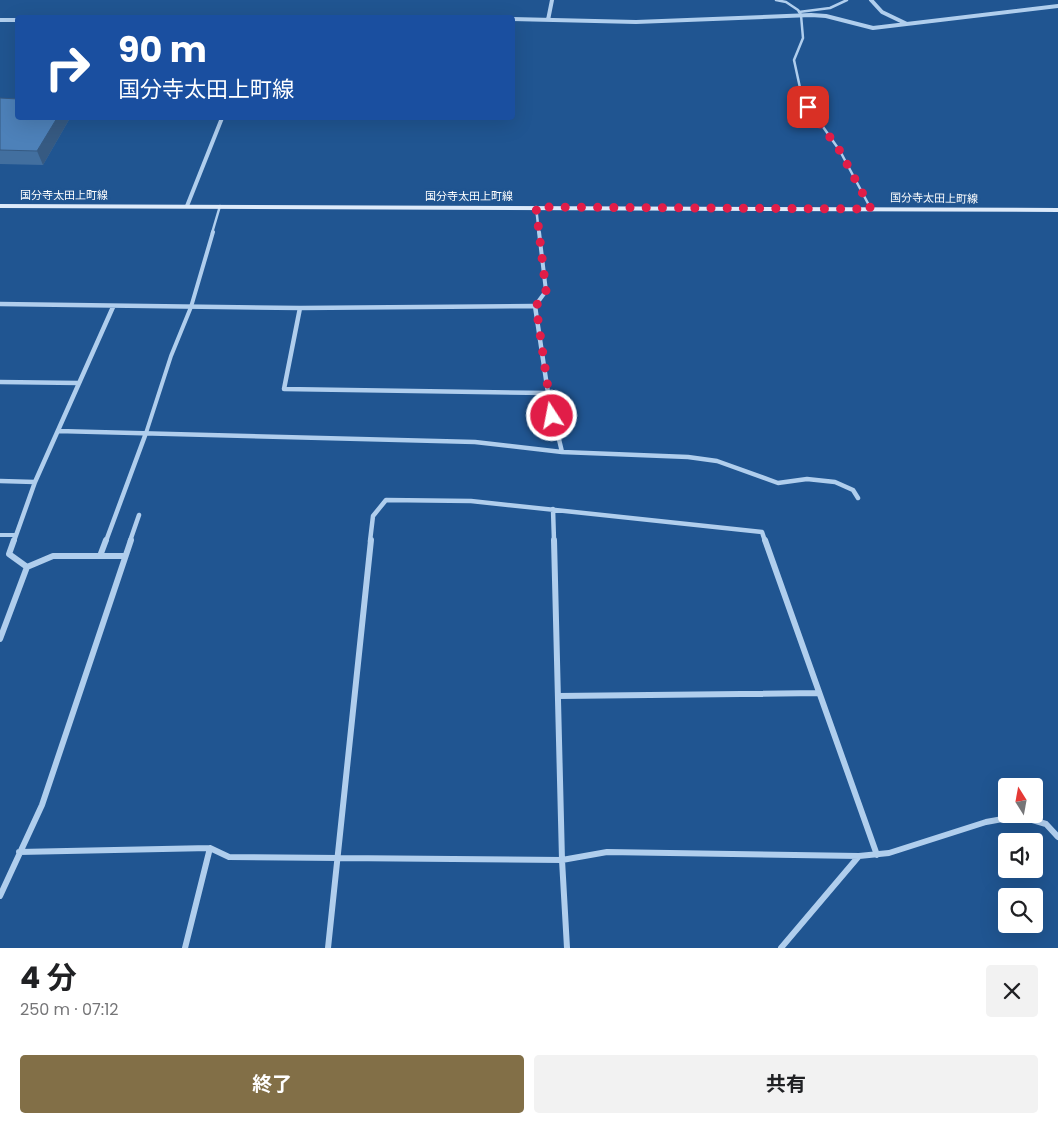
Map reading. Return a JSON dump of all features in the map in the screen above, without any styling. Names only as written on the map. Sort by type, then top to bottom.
[{"type":"main road","name":"国分寺太田上町線","points":[[0,206],[1058,210]]},
{"type":"street","points":[[548,20],[552,0]]},
{"type":"street","points":[[871,0],[882,12],[909,25]]},
{"type":"street","points":[[515,19],[636,22],[782,18],[800,14],[826,16],[873,28],[1058,6]]},
{"type":"street","points":[[0,20],[15,20]]},
{"type":"street","points":[[187,206],[221,120]]},
{"type":"street","points":[[0,304],[300,308],[536,306],[548,393],[562,452]]},
{"type":"street","points":[[27,568],[9,554],[15,535],[35,482],[113,307]]},
{"type":"street","points":[[300,308],[284,389],[548,393]]},
{"type":"street","points":[[0,382],[79,383]]},
{"type":"street","points":[[58,431],[476,442],[562,452],[688,457],[717,461],[778,483],[807,479],[835,482],[854,490],[858,498]]},
{"type":"street","points":[[100,556],[146,433]]},
{"type":"street","points":[[0,481],[35,482]]},
{"type":"street","points":[[328,948],[373,516],[386,500],[471,501],[762,532],[877,855]]},
{"type":"street","points":[[553,509],[562,860],[567,948]]},
{"type":"street","points":[[0,896],[8,875],[42,805],[139,515]]},
{"type":"street","points":[[0,639],[27,568],[53,556],[125,556]]},
{"type":"street","points":[[558,696],[819,693]]},
{"type":"street","points":[[19,852],[210,848],[229,857],[562,860],[607,852],[859,856],[889,854],[986,822],[1019,816],[1046,824],[1058,837]]},
{"type":"street","points":[[186,948],[210,848]]},
{"type":"street","points":[[781,948],[859,856]]},
{"type":"street","points":[[0,875],[8,875]]},
{"type":"lane","points":[[776,0],[786,2],[800,14],[803,38],[794,60],[802,97],[840,151],[871,209]]},
{"type":"lane","points":[[800,14],[830,8],[847,0]]},
{"type":"lane","points":[[146,433],[171,356],[191,307],[220,206]]},
{"type":"lane","points":[[536,207],[546,291],[536,306]]},
{"type":"lane","points":[[0,535],[15,535]]},
{"type":"building","points":[[0,98],[15,99],[15,120],[56,120],[37,151],[0,150]]},
{"type":"route","points":[[552,416],[536,306],[546,291],[536,207],[871,209],[840,151],[808,107]]}]
